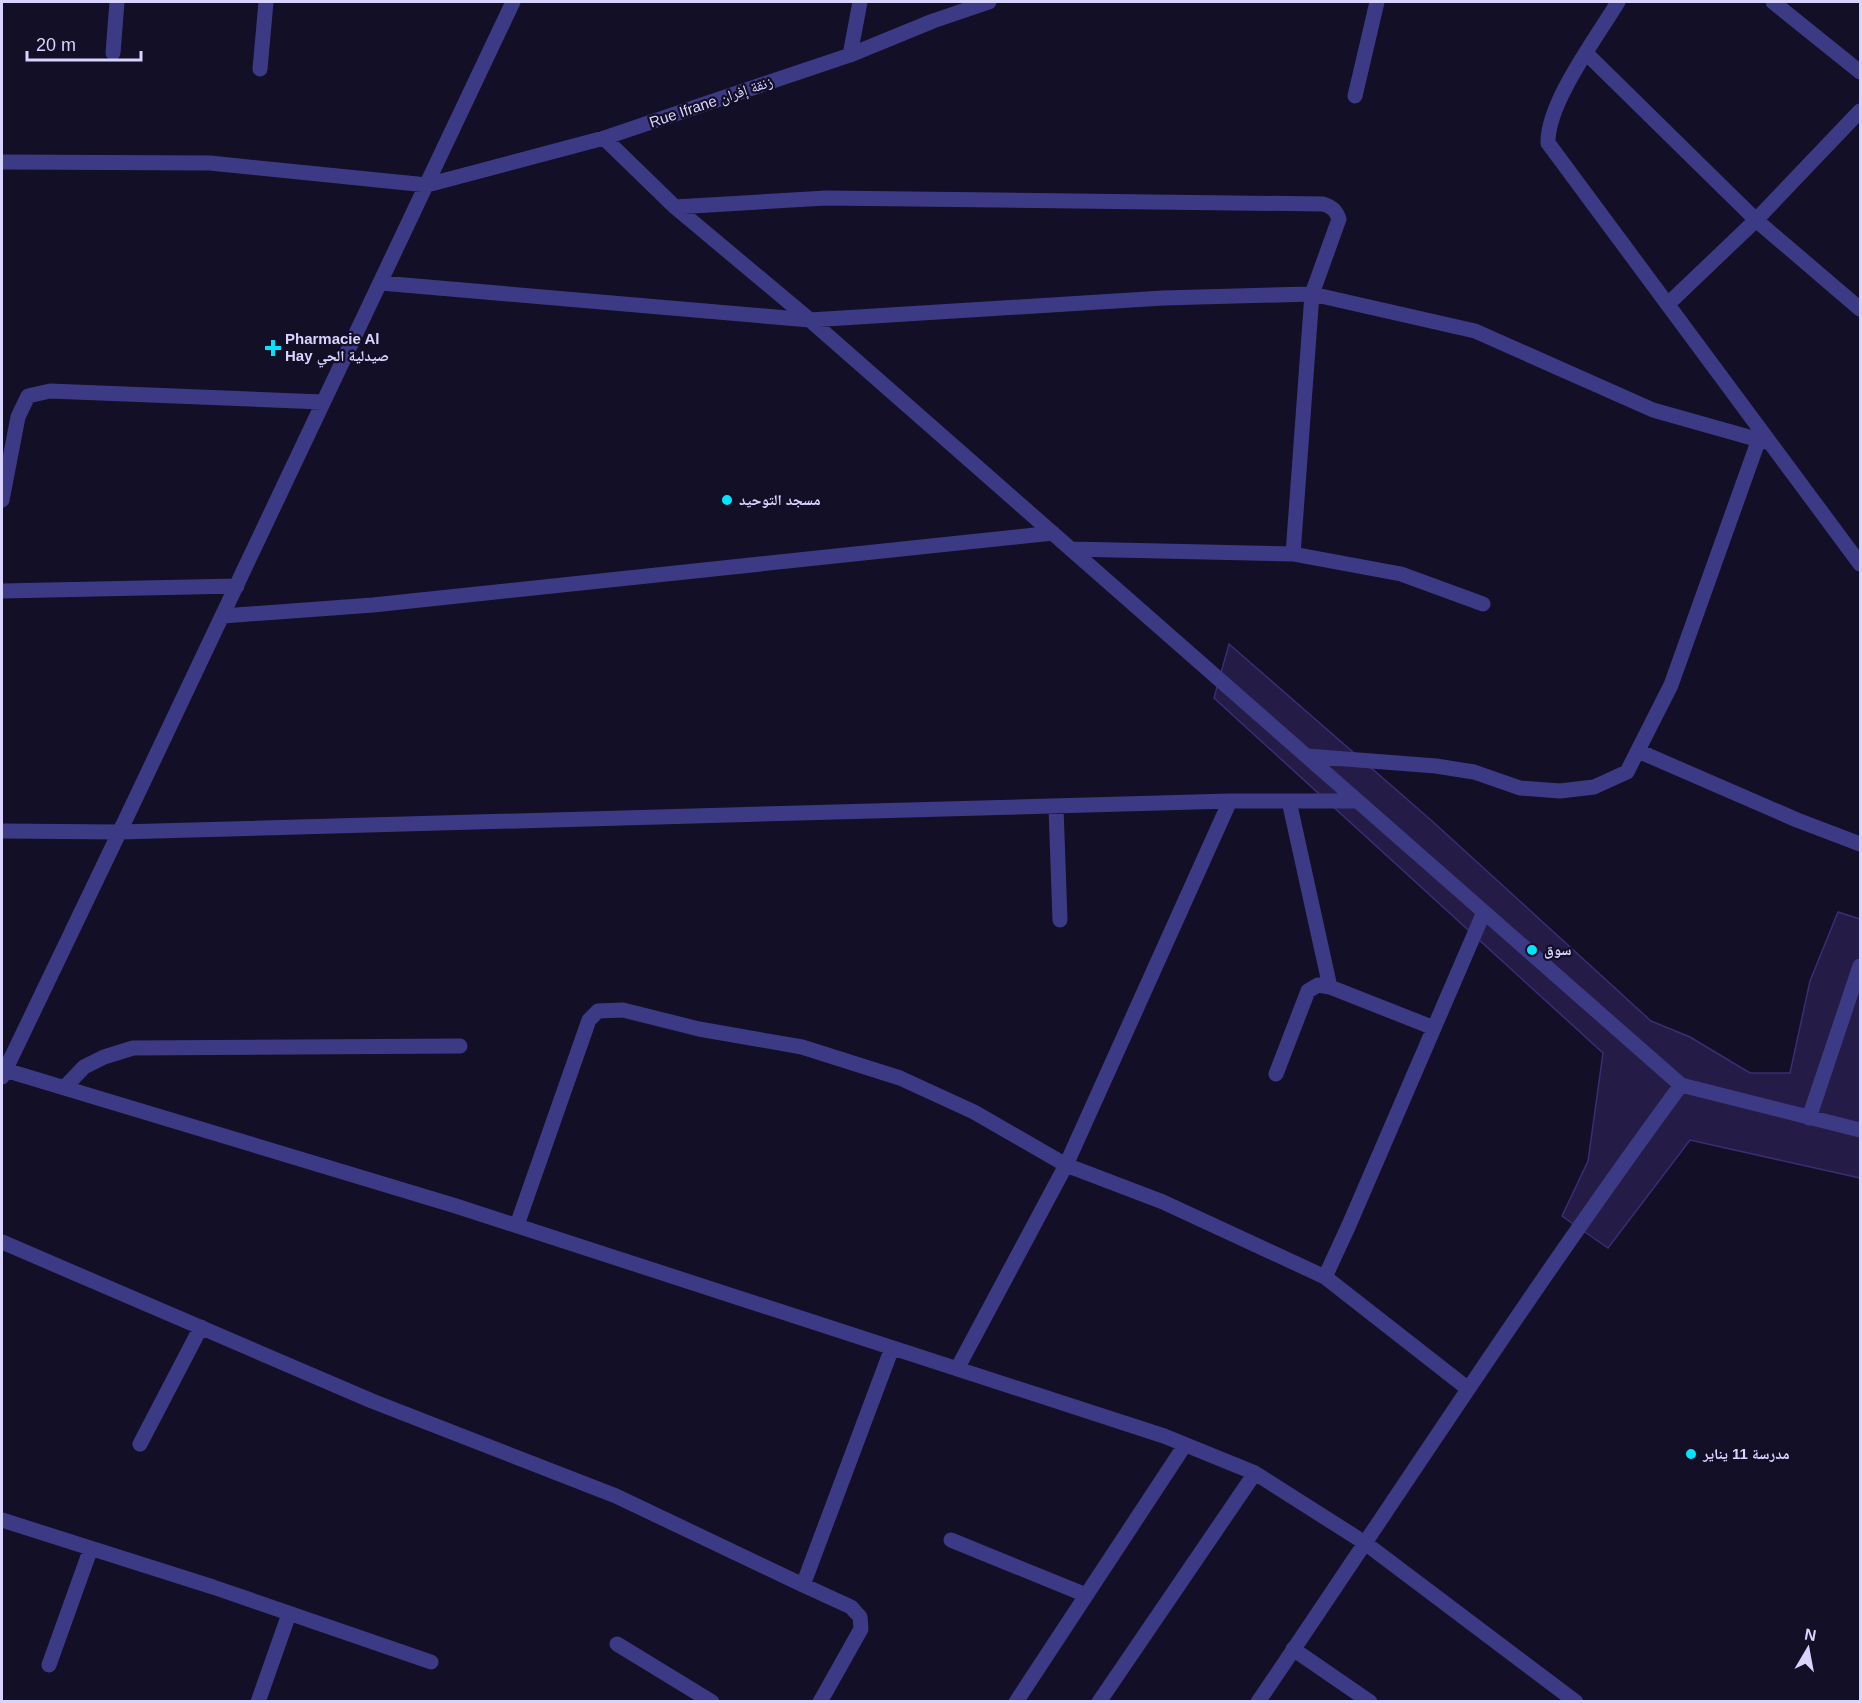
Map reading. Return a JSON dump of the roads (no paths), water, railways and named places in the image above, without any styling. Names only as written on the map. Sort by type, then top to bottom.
[{"type":"street","points":[[113,53],[117,2]]},
{"type":"street","points":[[260,69],[266,2]]},
{"type":"street","points":[[513,2],[381,283],[322,402],[223,616],[3,1073],[64,1088],[517,1226],[1164,1436],[1255,1473],[1365,1544],[1576,1701]]},
{"type":"street","points":[[849,55],[860,2]]},
{"type":"street","name":"Rue Ifrane زنقة إفران","points":[[427,185],[604,138],[849,55],[933,21],[989,2]]},
{"type":"street","points":[[1355,96],[1377,2]]},
{"type":"street","points":[[1618,2],[1586,53],[1552,116],[1548,130],[1548,143],[1668,304],[1764,441],[1860,564]]},
{"type":"street","points":[[1773,2],[1860,72]]},
{"type":"street","points":[[1586,53],[1756,220],[1860,309]]},
{"type":"street","points":[[1668,304],[1756,220],[1860,111]]},
{"type":"street","points":[[604,138],[675,207],[810,320],[1681,1085],[1860,1130]]},
{"type":"street","points":[[2,162],[210,163],[427,185]]},
{"type":"street","points":[[675,207],[826,198],[1323,204],[1330,206],[1339,219],[1312,294],[1293,554]]},
{"type":"street","points":[[381,283],[810,320],[1163,298],[1312,294],[1475,331],[1653,410],[1764,441]]},
{"type":"street","points":[[2,500],[18,417],[28,396],[50,391],[322,402]]},
{"type":"street","points":[[1307,756],[1436,766],[1474,772],[1520,788],[1560,791],[1594,787],[1627,772],[1671,685],[1764,441]]},
{"type":"street","points":[[223,616],[373,605],[1053,533]]},
{"type":"street","points":[[1071,549],[1293,554],[1401,574],[1484,604]]},
{"type":"street","points":[[2,591],[237,586]]},
{"type":"street","points":[[1638,751],[1797,820],[1860,844]]},
{"type":"street","points":[[2,831],[120,832],[1230,801],[1358,801]]},
{"type":"street","points":[[957,1369],[1066,1165],[1230,801]]},
{"type":"street","points":[[1289,801],[1330,987]]},
{"type":"street","points":[[1056,807],[1060,920]]},
{"type":"street","points":[[1325,1276],[1484,912]]},
{"type":"street","points":[[1809,1118],[1860,966]]},
{"type":"street","points":[[1276,1074],[1308,991],[1318,985],[1330,987],[1434,1028]]},
{"type":"street","points":[[517,1226],[589,1020],[598,1011],[623,1010],[699,1029],[802,1047],[889,1075],[974,1112],[1066,1165],[1163,1202],[1325,1276],[1467,1388]]},
{"type":"street","points":[[64,1088],[84,1067],[104,1057],[133,1048],[460,1046]]},
{"type":"street","points":[[1258,1701],[1365,1544],[1467,1388],[1609,1183],[1681,1085]]},
{"type":"street","points":[[2,1242],[372,1401],[616,1496],[851,1607],[860,1617],[861,1629],[820,1701]]},
{"type":"street","points":[[140,1444],[201,1327]]},
{"type":"street","points":[[803,1585],[892,1348]]},
{"type":"street","points":[[1016,1701],[1185,1445]]},
{"type":"street","points":[[1099,1701],[1255,1473]]},
{"type":"street","points":[[2,1520],[431,1662]]},
{"type":"street","points":[[951,1540],[1086,1594]]},
{"type":"street","points":[[49,1665],[91,1548]]},
{"type":"street","points":[[258,1701],[290,1614]]},
{"type":"street","points":[[617,1644],[712,1701]]},
{"type":"street","points":[[1293,1649],[1370,1701]]},
{"type":"place","name":"Pharmacie Al Hay صيدلية الحي","points":[[273,348]]},
{"type":"place","name":"مسجد التوحيد","points":[[727,500]]},
{"type":"place","name":"سوق","points":[[1532,950]]},
{"type":"place","name":"مدرسة 11 يناير","points":[[1691,1454]]}]
